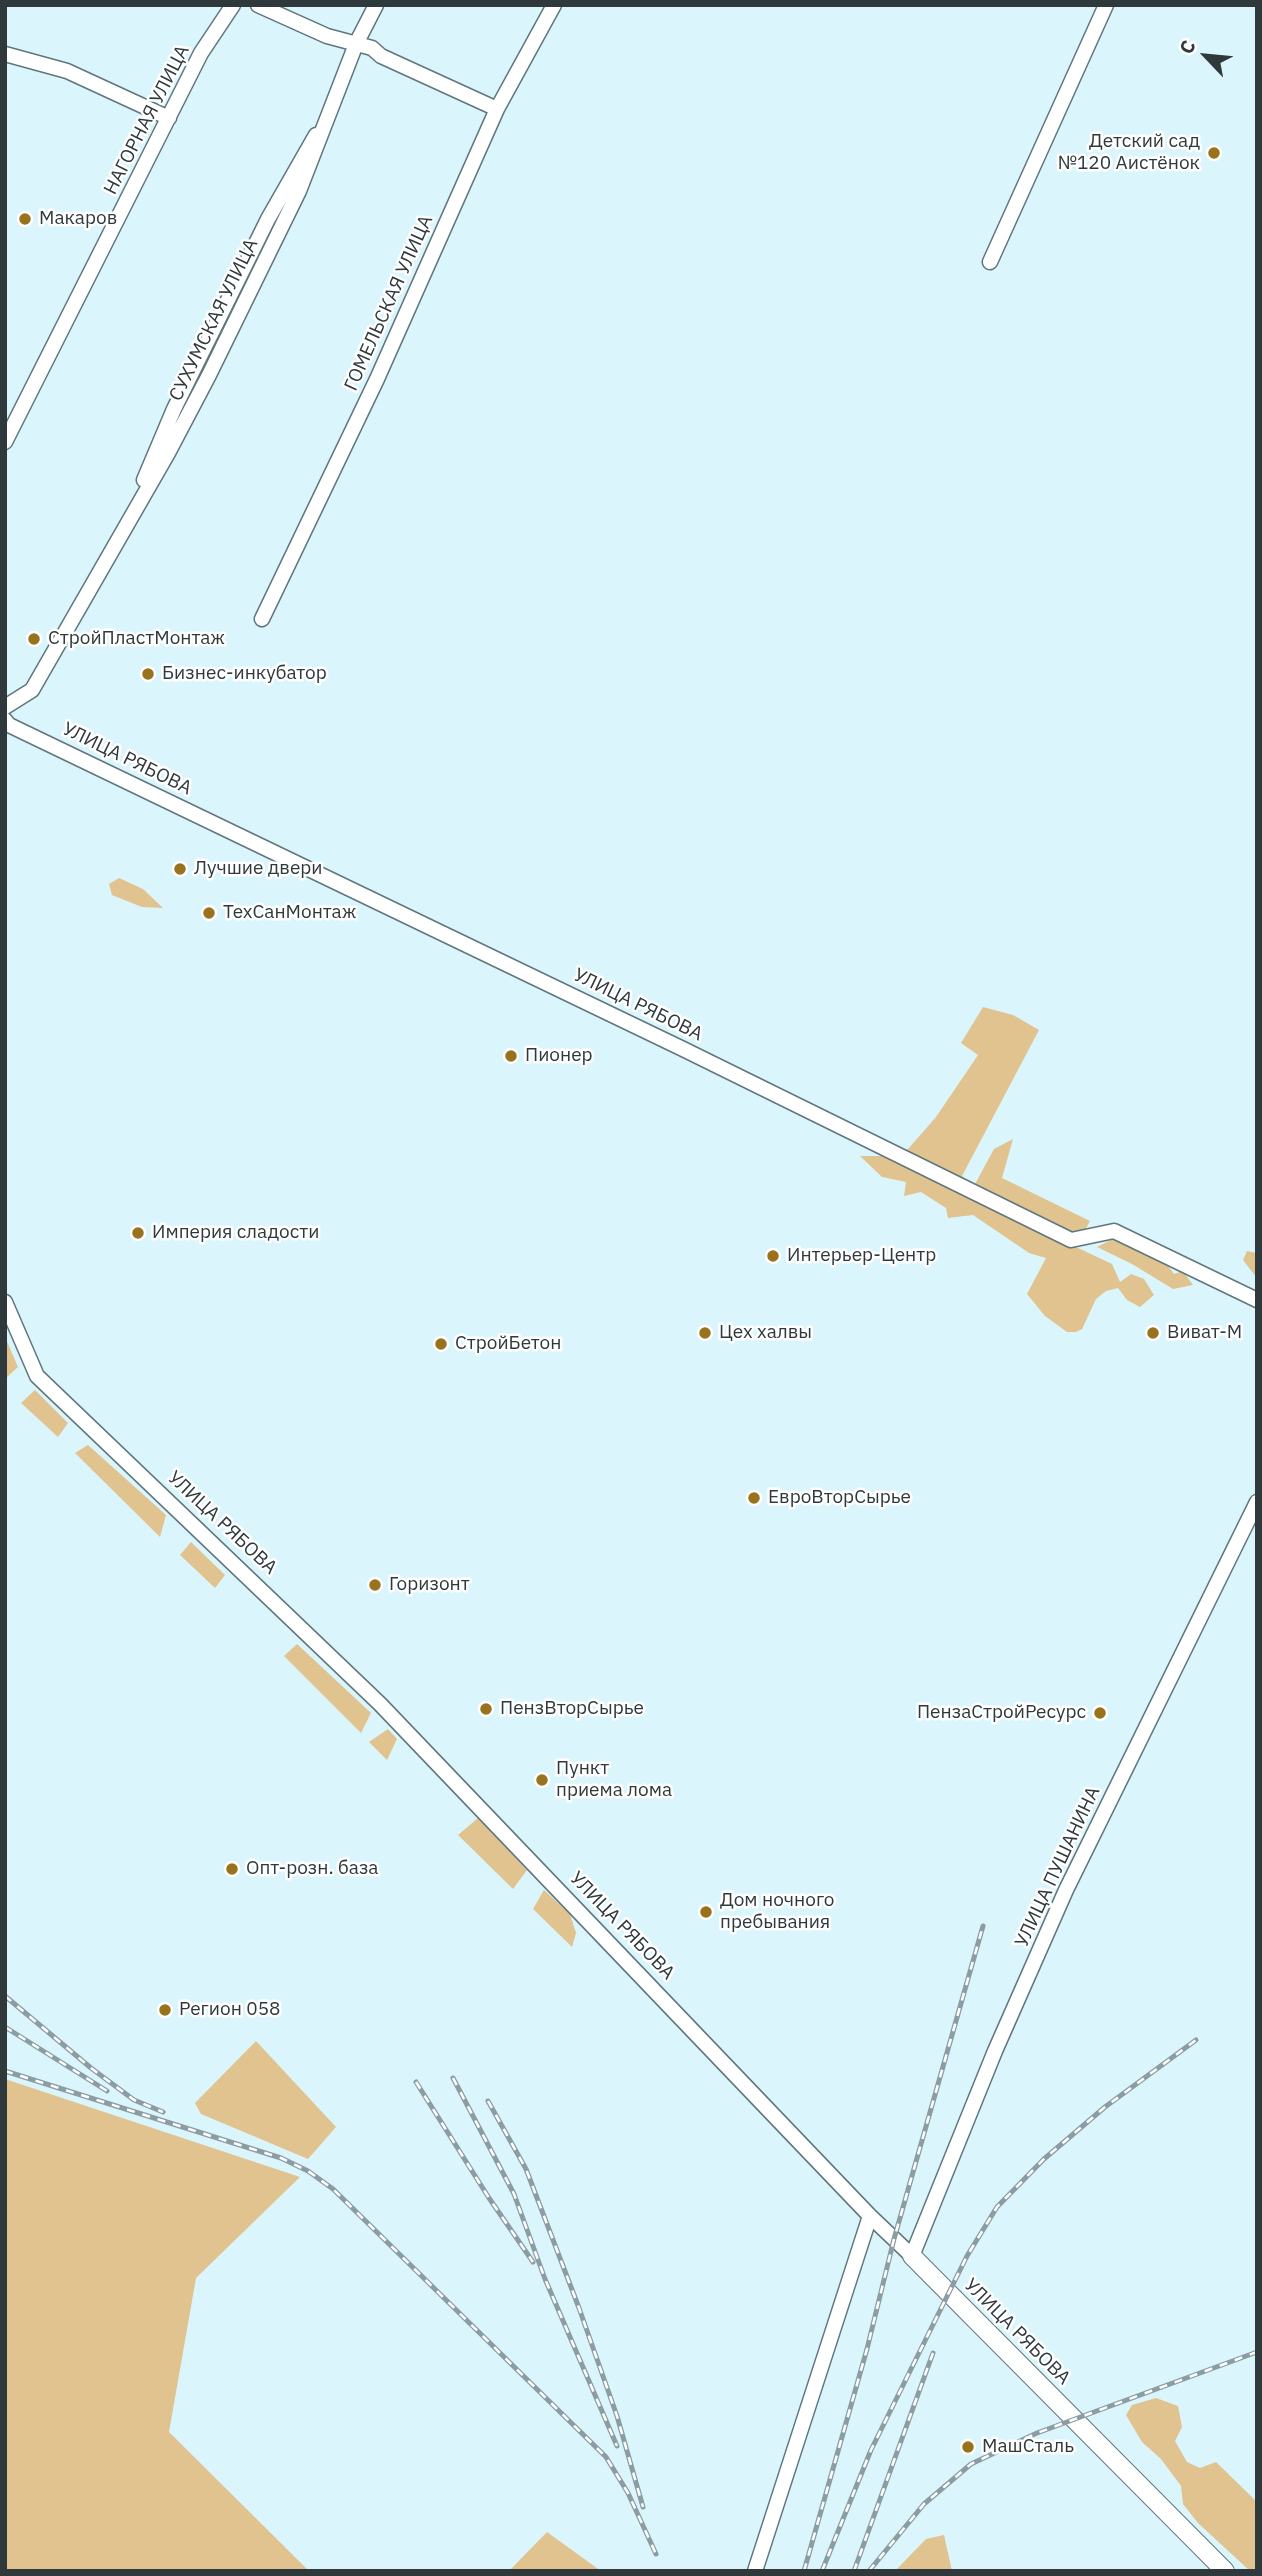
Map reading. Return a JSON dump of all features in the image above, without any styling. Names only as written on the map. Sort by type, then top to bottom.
[{"type":"main road","name":"УЛИЦА РЯБОВА","points":[[912,2256],[1225,2571]]},
{"type":"street","name":"НАГОРНАЯ УЛИЦА","points":[[5,442],[201,53],[233,5]]},
{"type":"street","points":[[259,5],[327,36],[372,48],[381,56],[497,109]]},
{"type":"street","name":"СУХУМСКАЯ УЛИЦА","points":[[5,707],[32,690],[122,529],[174,409],[286,184],[325,121],[356,44],[376,5]]},
{"type":"street","name":"ГОМЕЛЬСКАЯ УЛИЦА","points":[[262,619],[377,379],[497,109],[554,5]]},
{"type":"street","points":[[990,262],[1106,5]]},
{"type":"street","points":[[5,54],[67,71],[169,118]]},
{"type":"street","name":"УЛИЦА РЯБОВА","points":[[5,720],[9,725],[683,1049],[1071,1240],[1114,1231],[1257,1300]]},
{"type":"street","name":"УЛИЦА РЯБОВА","points":[[5,1302],[37,1376],[380,1704],[870,2216],[912,2256]]},
{"type":"street","name":"УЛИЦА ПУШАНИНА","points":[[912,2256],[995,2051],[1066,1890],[1257,1502]]},
{"type":"street","points":[[755,2571],[870,2216]]},
{"type":"shaded area","points":[[119,878],[143,889],[163,908],[142,907],[112,895],[109,884]]},
{"type":"shaded area","points":[[983,1007],[1013,1015],[1039,1030],[962,1176],[974,1186],[994,1149],[1013,1139],[1002,1178],[1090,1221],[1076,1247],[1112,1264],[1120,1282],[1131,1274],[1144,1279],[1154,1295],[1140,1307],[1127,1300],[1118,1288],[1106,1291],[1096,1299],[1082,1329],[1067,1332],[1045,1316],[1027,1294],[1046,1258],[1029,1253],[973,1215],[948,1218],[946,1208],[921,1192],[904,1196],[906,1182],[882,1177],[860,1156],[889,1156],[908,1149],[936,1117],[978,1055],[961,1043]]},
{"type":"shaded area","points":[[1113,1239],[1136,1247],[1166,1263],[1174,1274],[1183,1271],[1193,1285],[1173,1289],[1097,1247]]},
{"type":"shaded area","points":[[1247,1251],[1257,1253],[1257,1278],[1243,1260]]},
{"type":"shaded area","points":[[5,1337],[18,1367],[5,1379]]},
{"type":"shaded area","points":[[35,1390],[68,1423],[58,1437],[21,1403]]},
{"type":"shaded area","points":[[88,1445],[166,1515],[160,1537],[75,1453]]},
{"type":"shaded area","points":[[191,1542],[225,1575],[215,1588],[180,1555]]},
{"type":"shaded area","points":[[297,1644],[371,1713],[361,1733],[284,1656]]},
{"type":"shaded area","points":[[388,1729],[397,1739],[387,1760],[369,1742]]},
{"type":"shaded area","points":[[478,1818],[527,1870],[513,1889],[458,1835]]},
{"type":"shaded area","points":[[544,1890],[570,1914],[576,1933],[572,1947],[533,1909]]},
{"type":"shaded area","points":[[256,2041],[336,2127],[308,2159],[201,2114],[195,2103]]},
{"type":"shaded area","points":[[5,2079],[300,2177],[196,2278],[169,2432],[309,2571],[5,2571]]},
{"type":"shaded area","points":[[1156,2398],[1178,2406],[1182,2427],[1175,2441],[1187,2462],[1200,2468],[1216,2462],[1257,2502],[1257,2571],[1250,2571],[1198,2523],[1183,2504],[1181,2486],[1161,2459],[1142,2442],[1126,2415],[1132,2405]]},
{"type":"shaded area","points":[[547,2532],[601,2571],[509,2571]]},
{"type":"shaded area","points":[[944,2535],[952,2571],[895,2571],[926,2539]]},
{"type":"railway","points":[[804,2571],[983,1926]]},
{"type":"railway","points":[[5,1996],[134,2100],[163,2112]]},
{"type":"railway","points":[[5,2027],[107,2091]]},
{"type":"railway","points":[[822,2571],[871,2450],[967,2256],[997,2207],[1044,2159],[1105,2107],[1196,2040]]},
{"type":"railway","points":[[5,2071],[281,2158],[308,2171],[333,2189],[606,2457],[628,2493],[656,2554]]},
{"type":"railway","points":[[453,2078],[514,2194],[545,2279],[617,2446]]},
{"type":"railway","points":[[416,2082],[533,2262]]},
{"type":"railway","points":[[488,2101],[526,2169],[617,2416],[643,2507]]},
{"type":"railway","points":[[869,2571],[924,2504],[971,2464],[1037,2433],[1257,2352]]},
{"type":"railway","points":[[854,2571],[933,2353]]},
{"type":"place","name":"Детский сад №120 Аистёнок","points":[[1214,153]]},
{"type":"place","name":"Макаров","points":[[25,219]]},
{"type":"place","name":"СтройПластМонтаж","points":[[34,639]]},
{"type":"place","name":"Бизнес-инкубатор","points":[[148,674]]},
{"type":"place","name":"Лучшие двери","points":[[180,869]]},
{"type":"place","name":"ТехСанМонтаж","points":[[209,913]]},
{"type":"place","name":"Пионер","points":[[511,1056]]},
{"type":"place","name":"Империя сладости","points":[[138,1233]]},
{"type":"place","name":"Интерьер-Центр","points":[[773,1256]]},
{"type":"place","name":"Цех халвы","points":[[705,1333]]},
{"type":"place","name":"Виват-М","points":[[1153,1333]]},
{"type":"place","name":"СтройБетон","points":[[441,1344]]},
{"type":"place","name":"ЕвроВторСырье","points":[[754,1498]]},
{"type":"place","name":"Горизонт","points":[[375,1585]]},
{"type":"place","name":"ПензВторСырье","points":[[486,1709]]},
{"type":"place","name":"ПензаСтройРесурс","points":[[1100,1713]]},
{"type":"place","name":"Пункт приема лома","points":[[542,1780]]},
{"type":"place","name":"Опт-розн. база","points":[[232,1869]]},
{"type":"place","name":"Дом ночного пребывания","points":[[706,1912]]},
{"type":"place","name":"Регион 058","points":[[165,2010]]},
{"type":"place","name":"МашСталь","points":[[968,2447]]}]
